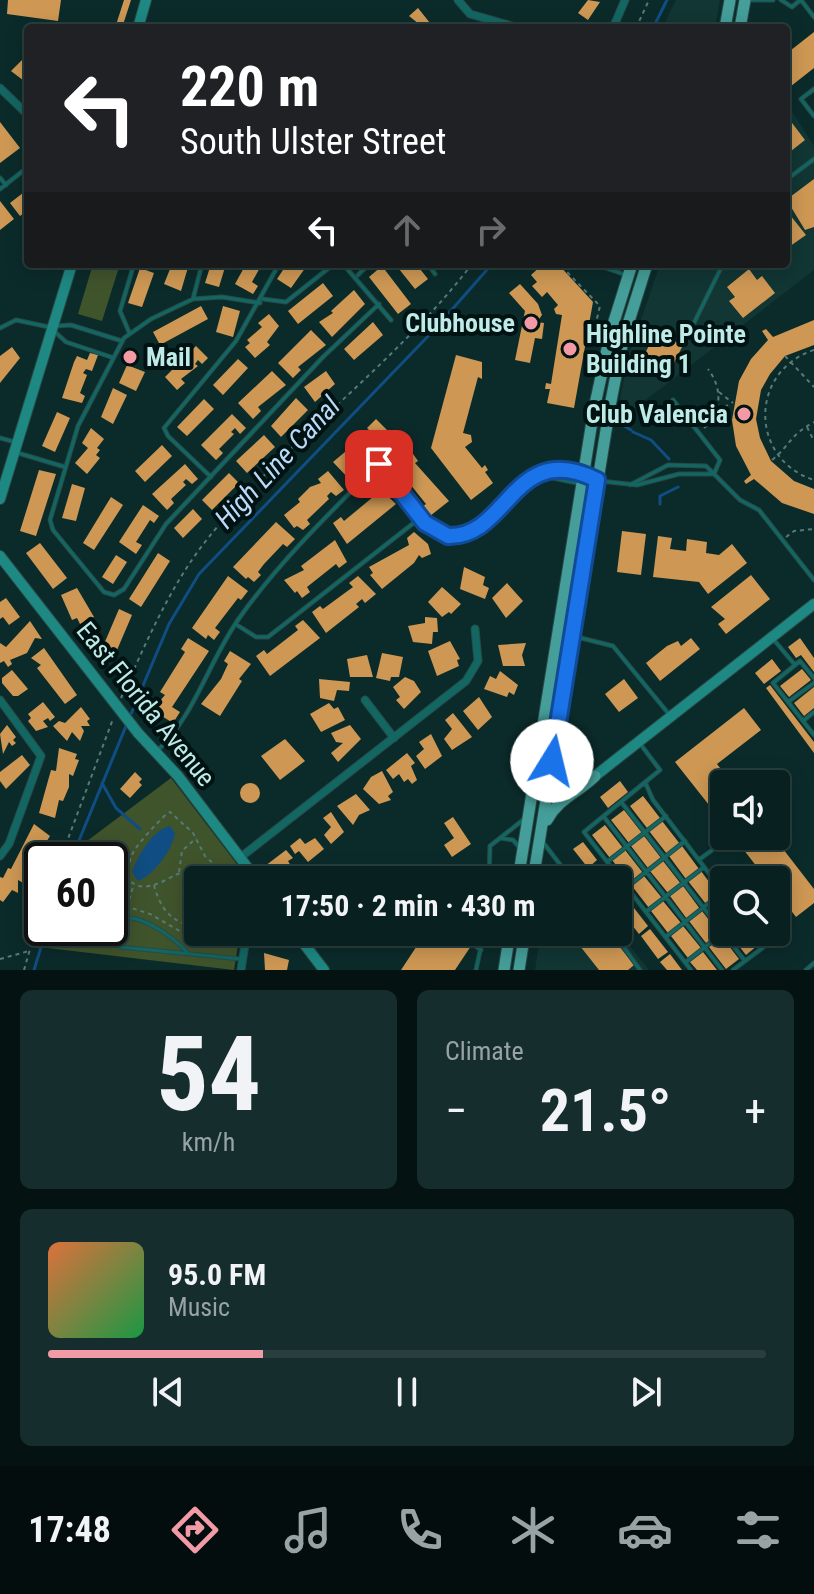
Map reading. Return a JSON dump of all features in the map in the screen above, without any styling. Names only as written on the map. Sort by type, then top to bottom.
[{"type":"main road","points":[[726,24],[730,0]]},
{"type":"main road","points":[[741,24],[746,0]]},
{"type":"main road","points":[[535,866],[619,357],[646,268]]},
{"type":"main road","points":[[520,866],[582,478],[606,351],[630,270]]},
{"type":"main road","points":[[552,761],[569,781],[580,782],[595,776]]},
{"type":"main road","points":[[541,833],[561,799],[595,776]]},
{"type":"main road","points":[[535,778],[548,788],[580,789]]},
{"type":"main road","points":[[504,970],[508,946]]},
{"type":"main road","points":[[520,969],[523,946]]},
{"type":"street","points":[[139,24],[146,0]]},
{"type":"street","points":[[615,24],[625,0]]},
{"type":"street","points":[[458,2],[470,14],[505,24]]},
{"type":"street","points":[[0,88],[24,111]]},
{"type":"street","points":[[1,495],[71,268]]},
{"type":"street","points":[[518,488],[542,473],[556,470],[597,480]]},
{"type":"street","name":"East Florida Avenue","points":[[0,556],[5,568],[247,866]]},
{"type":"street","points":[[595,776],[814,604]]},
{"type":"street","points":[[241,857],[472,673],[478,656],[475,629]]},
{"type":"street","points":[[0,700],[41,756],[9,844],[0,856]]},
{"type":"street","points":[[365,700],[394,738]]},
{"type":"street","points":[[241,970],[245,946]]},
{"type":"street","points":[[306,946],[324,970]]},
{"type":"lane","points":[[746,0],[773,0]]},
{"type":"lane","points":[[781,0],[792,7],[800,0],[814,17]]},
{"type":"lane","points":[[814,89],[801,99],[814,116]]},
{"type":"lane","points":[[790,177],[814,159]]},
{"type":"lane","points":[[0,189],[24,170]]},
{"type":"lane","points":[[0,178],[6,185]]},
{"type":"lane","points":[[130,333],[120,311],[133,268]]},
{"type":"lane","points":[[193,299],[201,268]]},
{"type":"lane","points":[[211,477],[168,436],[164,428],[231,347],[261,301],[277,268]]},
{"type":"lane","points":[[329,268],[286,302],[217,297],[193,299],[130,333],[122,341],[78,426],[51,526],[98,587],[111,595],[125,587],[161,530],[315,366],[379,304]]},
{"type":"lane","points":[[348,268],[391,320]]},
{"type":"lane","points":[[357,276],[365,268]]},
{"type":"lane","points":[[431,268],[435,274]]},
{"type":"lane","points":[[690,331],[721,268]]},
{"type":"lane","points":[[630,270],[638,289]]},
{"type":"lane","points":[[0,328],[16,320],[52,327],[71,325],[122,341]]},
{"type":"lane","points":[[52,327],[66,342],[113,357]]},
{"type":"lane","points":[[673,400],[721,462],[714,474]]},
{"type":"lane","points":[[156,752],[183,722],[235,624],[278,567],[405,437]]},
{"type":"lane","points":[[0,438],[66,467]]},
{"type":"lane","points":[[379,464],[420,518],[437,533],[460,535],[502,506],[518,488]]},
{"type":"lane","points":[[630,485],[660,468],[677,464],[704,465],[740,500],[759,510],[814,580]]},
{"type":"lane","points":[[597,480],[630,485],[649,484],[679,474],[714,474]]},
{"type":"lane","points":[[235,624],[256,637],[268,637],[420,518]]},
{"type":"lane","points":[[572,637],[612,645],[671,717]]},
{"type":"lane","points":[[772,637],[795,665]]},
{"type":"lane","points":[[788,702],[814,680],[800,661],[773,683],[814,735]]},
{"type":"lane","points":[[803,721],[814,712]]},
{"type":"lane","points":[[610,866],[584,832],[660,770],[638,742]]},
{"type":"lane","points":[[645,782],[710,874]]},
{"type":"lane","points":[[622,803],[710,915]]},
{"type":"lane","points":[[489,866],[489,850],[529,813]]},
{"type":"lane","points":[[607,862],[666,816]]},
{"type":"lane","points":[[604,817],[722,970]]},
{"type":"lane","points":[[541,833],[563,866]]},
{"type":"lane","points":[[500,838],[513,840],[522,854]]},
{"type":"lane","points":[[632,883],[685,841]]},
{"type":"lane","points":[[699,860],[712,850]]},
{"type":"lane","points":[[646,912],[704,867]]},
{"type":"lane","points":[[632,894],[691,970]]},
{"type":"lane","points":[[665,937],[710,902]]},
{"type":"lane","points":[[128,918],[180,944],[188,953]]},
{"type":"lane","points":[[685,963],[710,944]]},
{"type":"lane","points":[[118,946],[243,959]]},
{"type":"lane","points":[[475,946],[481,950]]},
{"type":"lane","points":[[476,970],[482,946]]},
{"type":"lane","points":[[623,946],[640,970]]},
{"type":"lane","points":[[734,946],[745,961]]},
{"type":"lane","points":[[733,970],[765,946]]},
{"type":"lane","points":[[806,970],[814,963]]},
{"type":"path","points":[[638,24],[649,0]]},
{"type":"path","points":[[67,842],[117,707],[169,599],[204,543],[271,469],[436,307],[469,268]]},
{"type":"path","points":[[567,268],[568,273],[600,306],[593,335],[597,341]]},
{"type":"path","points":[[814,350],[790,362],[772,383],[764,406],[767,435],[777,455],[798,474],[814,480]]},
{"type":"path","points":[[785,356],[814,387]]},
{"type":"path","points":[[698,432],[716,413],[732,403],[719,392],[708,369]]},
{"type":"path","points":[[716,413],[719,392]]},
{"type":"path","points":[[757,406],[764,406]]},
{"type":"path","points":[[772,460],[786,448],[793,434],[814,422]]},
{"type":"path","points":[[807,426],[814,441]]},
{"type":"path","points":[[808,529],[814,524]]},
{"type":"path","points":[[782,539],[794,531],[814,529]]},
{"type":"path","points":[[128,871],[134,850],[165,813],[175,814],[196,838],[205,856],[217,866]]},
{"type":"path","points":[[179,873],[182,851],[196,838]]},
{"type":"path","points":[[128,880],[133,885],[154,885],[184,873]]},
{"type":"path","points":[[128,900],[133,885]]},
{"type":"path","points":[[154,885],[165,911],[183,924],[180,944]]},
{"type":"path","points":[[128,908],[150,914],[182,932]]},
{"type":"path","points":[[24,970],[31,946]]},
{"type":"path","points":[[0,959],[29,951]]},
{"type":"shaded area","points":[[676,0],[720,0],[716,24],[664,24]]},
{"type":"shaded area","points":[[790,108],[814,146],[814,270],[616,423],[627,361],[659,268],[790,268]]},
{"type":"shaded area","points":[[539,946],[630,946],[649,970],[535,970]]},
{"type":"green space","points":[[92,268],[119,268],[102,321],[78,314]]},
{"type":"green space","points":[[171,778],[238,866],[184,866],[184,946],[238,946],[234,970],[39,947],[128,946],[128,842],[86,842]]},
{"type":"water","points":[[170,826],[175,833],[166,854],[150,874],[138,881],[132,872],[142,851],[157,833]]},
{"type":"building","points":[[8,0],[61,0],[58,21],[7,14]]},
{"type":"building","points":[[124,0],[131,0],[123,24],[116,24]]},
{"type":"building","points":[[588,0],[600,2],[588,20],[578,13]]},
{"type":"building","points":[[418,8],[430,23],[419,24],[409,16]]},
{"type":"building","points":[[814,32],[814,68],[790,87],[790,51]]},
{"type":"building","points":[[24,58],[24,81],[11,71]]},
{"type":"building","points":[[790,120],[805,140],[790,152]]},
{"type":"building","points":[[0,122],[20,148],[0,163]]},
{"type":"building","points":[[814,179],[814,227],[805,230],[790,205],[790,197]]},
{"type":"building","points":[[24,192],[24,213],[20,216],[10,203]]},
{"type":"building","points":[[0,201],[14,219],[0,230]]},
{"type":"building","points":[[790,215],[806,235],[790,246]]},
{"type":"building","points":[[140,268],[154,273],[142,307],[128,303]]},
{"type":"building","points":[[170,268],[188,268],[181,291],[164,284]]},
{"type":"building","points":[[210,268],[225,268],[219,287],[205,283]]},
{"type":"building","points":[[244,268],[260,268],[252,282],[258,286],[253,294],[235,284]]},
{"type":"building","points":[[284,268],[305,268],[291,288],[277,279]]},
{"type":"building","points":[[384,268],[411,304],[398,314],[369,277]]},
{"type":"building","points":[[398,268],[419,268],[428,279],[415,289]]},
{"type":"building","name":"Highline Pointe Building 1","points":[[539,268],[562,268],[593,302],[574,408],[547,403],[550,389],[545,389],[546,383],[551,384],[562,315],[556,314],[554,309],[558,305],[547,292],[542,297],[532,286],[537,282],[531,275]]},
{"type":"building","points":[[749,269],[757,280],[762,276],[775,293],[743,318],[729,301],[735,297],[727,287]]},
{"type":"building","points":[[323,283],[333,296],[298,324],[288,311]]},
{"type":"building","name":"Clubhouse","points":[[520,284],[538,304],[542,315],[537,322],[544,323],[542,339],[535,338],[530,363],[515,360],[525,311],[509,293]]},
{"type":"building","points":[[354,290],[365,304],[332,337],[319,322],[333,313],[331,311]]},
{"type":"building","points":[[201,306],[208,319],[160,345],[153,332]]},
{"type":"building","points":[[223,306],[240,311],[233,337],[216,332]]},
{"type":"building","points":[[269,314],[279,326],[267,342],[270,345],[255,358],[245,347],[250,343],[247,340],[262,327],[258,323]]},
{"type":"building","name":"Club Valencia","points":[[814,320],[814,345],[785,356],[770,374],[761,390],[756,419],[760,438],[771,461],[794,481],[814,489],[814,514],[782,503],[754,479],[746,484],[744,481],[751,475],[736,446],[732,420],[739,381],[751,359],[768,340],[762,331],[766,329],[773,337]]},
{"type":"building","points":[[373,322],[383,335],[354,360],[344,349]]},
{"type":"building","points":[[311,330],[326,345],[298,367],[301,370],[293,378],[278,363]]},
{"type":"building","points":[[656,332],[683,345],[666,379],[639,365]]},
{"type":"building","points":[[196,346],[208,358],[202,364],[198,360],[195,364],[198,366],[181,379],[185,383],[177,390],[165,377]]},
{"type":"building","points":[[12,347],[20,358],[0,383],[0,356]]},
{"type":"building","points":[[90,353],[98,355],[92,371],[86,369],[83,373],[87,375],[80,393],[85,396],[82,403],[62,398],[77,356],[87,360]]},
{"type":"building","points":[[456,355],[482,362],[482,379],[478,377],[463,433],[471,435],[472,442],[465,447],[482,468],[485,465],[488,470],[485,472],[493,483],[471,500],[431,448]]},
{"type":"building","points":[[238,359],[248,368],[223,395],[213,385]]},
{"type":"building","points":[[127,365],[145,372],[136,391],[119,383]]},
{"type":"building","points":[[272,371],[286,385],[258,407],[261,411],[253,419],[238,403]]},
{"type":"building","points":[[326,371],[335,384],[315,402],[304,387]]},
{"type":"building","points":[[113,388],[127,395],[113,424],[101,417]]},
{"type":"building","points":[[296,398],[308,410],[281,437],[271,426]]},
{"type":"building","points":[[204,399],[214,409],[187,436],[177,427]]},
{"type":"building","points":[[57,412],[70,418],[55,452],[42,446]]},
{"type":"building","points":[[232,414],[246,428],[240,434],[235,428],[231,432],[234,434],[219,449],[223,453],[216,460],[201,445]]},
{"type":"building","points":[[376,419],[394,437],[386,445],[381,441],[377,445],[356,468],[360,473],[351,481],[333,462],[370,431],[367,428]]},
{"type":"building","points":[[91,428],[104,439],[97,448],[100,450],[96,455],[100,458],[87,474],[75,463],[88,448],[82,443]]},
{"type":"building","points":[[264,435],[275,447],[247,473],[236,461]]},
{"type":"building","points":[[162,445],[172,456],[145,482],[135,471]]},
{"type":"building","points":[[411,451],[418,461],[415,463],[449,501],[430,516],[422,507],[426,504],[402,474],[399,476],[394,471],[400,466],[397,462]]},
{"type":"building","points":[[185,464],[198,479],[192,484],[186,479],[183,482],[186,485],[171,499],[174,503],[167,510],[152,494]]},
{"type":"building","points":[[39,470],[56,474],[36,536],[20,531]]},
{"type":"building","points":[[328,471],[344,490],[336,496],[331,492],[327,496],[329,499],[307,520],[310,524],[303,530],[297,526],[294,528],[284,515],[300,502],[298,499],[310,487],[321,483],[318,479]]},
{"type":"building","points":[[229,473],[239,483],[212,510],[202,500]]},
{"type":"building","points":[[72,484],[85,488],[76,521],[62,518]]},
{"type":"building","points":[[378,487],[396,504],[347,544],[333,523],[341,517],[344,521],[373,497],[370,493]]},
{"type":"building","points":[[111,497],[123,505],[94,550],[83,543]]},
{"type":"building","points":[[143,505],[159,516],[154,523],[150,520],[136,542],[142,545],[136,554],[119,542]]},
{"type":"building","points":[[193,509],[202,519],[183,538],[174,528]]},
{"type":"building","points":[[276,522],[295,539],[287,547],[283,544],[264,564],[258,572],[261,575],[254,582],[248,577],[246,579],[233,567]]},
{"type":"building","points":[[622,531],[646,534],[641,575],[617,572]]},
{"type":"building","points":[[414,532],[428,544],[431,554],[422,558],[419,555],[414,563],[382,589],[370,575],[373,573],[369,567],[409,545],[407,538]]},
{"type":"building","points":[[658,536],[672,538],[670,549],[686,551],[687,539],[707,542],[706,553],[719,555],[732,544],[747,563],[708,594],[699,582],[653,577]]},
{"type":"building","points":[[335,540],[347,562],[339,568],[336,564],[307,587],[310,592],[302,598],[284,580],[304,570],[301,566]]},
{"type":"building","points":[[40,543],[67,578],[53,589],[26,553]]},
{"type":"building","points":[[158,553],[170,561],[141,607],[129,599]]},
{"type":"building","points":[[116,555],[127,562],[113,584],[102,577]]},
{"type":"building","points":[[464,567],[485,577],[483,585],[489,588],[485,599],[460,589]]},
{"type":"building","points":[[751,575],[770,599],[726,634],[718,624],[725,619],[711,607]]},
{"type":"building","points":[[228,576],[248,591],[241,600],[238,598],[215,628],[220,632],[214,640],[208,635],[206,639],[192,628]]},
{"type":"building","points":[[358,576],[376,594],[365,603],[362,599],[356,604],[359,607],[326,633],[312,612],[320,606],[323,609],[353,587],[349,583]]},
{"type":"building","points":[[507,583],[523,601],[506,618],[492,598]]},
{"type":"building","points":[[442,587],[461,604],[451,614],[449,612],[442,617],[428,602]]},
{"type":"building","points":[[77,588],[94,617],[80,624],[77,618],[72,620],[61,595]]},
{"type":"building","points":[[6,598],[20,617],[9,625],[3,617],[0,619],[0,602]]},
{"type":"building","points":[[119,609],[132,615],[114,657],[101,651]]},
{"type":"building","points":[[425,617],[437,618],[438,632],[433,632],[432,644],[413,642],[408,626],[425,623]]},
{"type":"building","points":[[303,620],[320,638],[270,676],[256,656],[264,650],[267,654],[298,630],[295,626]]},
{"type":"building","points":[[30,621],[42,639],[35,638],[27,653],[10,660],[12,664],[8,667],[4,661],[0,663],[0,643],[6,647]]},
{"type":"building","points":[[188,638],[209,651],[172,707],[180,712],[173,723],[152,710],[165,695],[160,692],[185,652],[181,649]]},
{"type":"building","points":[[691,638],[700,649],[660,681],[646,663],[667,646],[678,641],[681,646]]},
{"type":"building","points":[[800,638],[814,658],[814,672],[801,655],[796,658],[788,647]]},
{"type":"building","points":[[450,641],[460,659],[457,660],[459,666],[437,676],[428,651]]},
{"type":"building","points":[[526,643],[522,655],[525,666],[503,666],[498,645]]},
{"type":"building","points":[[44,648],[77,695],[65,704],[37,668],[41,665],[31,658]]},
{"type":"building","points":[[230,651],[251,664],[239,679],[242,681],[220,716],[201,704],[221,679],[228,664],[224,661]]},
{"type":"building","points":[[382,653],[403,657],[399,677],[391,677],[390,681],[376,678]]},
{"type":"building","points":[[367,655],[373,677],[350,677],[347,659]]},
{"type":"building","points":[[772,659],[781,671],[764,684],[755,673]]},
{"type":"building","points":[[802,669],[811,680],[789,697],[780,686]]},
{"type":"building","points":[[12,670],[28,689],[18,696],[13,696],[2,683],[2,678]]},
{"type":"building","points":[[500,671],[518,685],[514,695],[509,692],[507,697],[484,689],[490,676],[496,679]]},
{"type":"building","points":[[405,677],[414,681],[421,692],[404,709],[396,700],[400,697],[393,687]]},
{"type":"building","points":[[319,679],[350,682],[349,691],[337,690],[334,701],[320,698]]},
{"type":"building","points":[[624,679],[638,698],[619,712],[605,694]]},
{"type":"building","points":[[770,685],[814,742],[814,753],[766,688]]},
{"type":"building","points":[[814,687],[814,708],[804,716],[794,703]]},
{"type":"building","points":[[479,697],[492,717],[478,730],[463,711]]},
{"type":"building","points":[[43,702],[55,717],[43,721],[48,727],[36,731],[28,721],[31,718],[28,714]]},
{"type":"building","points":[[329,703],[334,709],[338,707],[345,720],[321,732],[310,714]]},
{"type":"building","points":[[81,707],[90,719],[87,721],[90,726],[81,726],[84,731],[80,741],[72,732],[67,741],[53,726],[59,721],[65,723]]},
{"type":"building","points":[[744,708],[761,730],[717,764],[722,770],[710,770],[710,806],[675,762]]},
{"type":"building","points":[[453,713],[472,737],[452,750],[444,739],[452,729],[445,720]]},
{"type":"building","points":[[7,725],[16,737],[13,740],[16,743],[12,746],[9,742],[3,754],[0,734]]},
{"type":"building","points":[[350,725],[361,739],[338,762],[331,753],[343,743],[336,742],[331,733]]},
{"type":"building","points":[[431,734],[442,756],[425,769],[416,756],[424,749],[419,742]]},
{"type":"building","points":[[285,739],[305,761],[280,780],[261,756]]},
{"type":"building","points":[[59,748],[77,754],[75,759],[79,760],[73,776],[69,774],[69,787],[63,801],[59,800],[55,818],[39,813],[51,770],[56,771]]},
{"type":"building","points":[[407,753],[415,763],[411,766],[417,780],[412,784],[408,779],[404,782],[399,774],[393,779],[386,770]]},
{"type":"building","points":[[22,755],[30,765],[6,789],[0,781],[0,772]]},
{"type":"building","points":[[382,771],[393,792],[388,796],[391,800],[379,804],[363,789],[371,777]]},
{"type":"building","points":[[135,772],[142,779],[139,782],[142,785],[130,798],[120,789]]},
{"type":"building","points":[[620,781],[628,792],[608,808],[600,797]]},
{"type":"building","points":[[250,783],[257,786],[260,793],[257,800],[250,803],[243,800],[240,793],[243,786]]},
{"type":"building","points":[[356,794],[370,810],[359,815],[353,825],[337,806]]},
{"type":"building","points":[[643,796],[660,818],[647,828],[630,806]]},
{"type":"building","points":[[624,810],[642,833],[629,843],[611,820]]},
{"type":"building","points":[[331,812],[344,832],[331,844],[324,835],[331,827],[323,818]]},
{"type":"building","points":[[453,817],[471,844],[452,857],[444,845],[454,838],[444,823]]},
{"type":"building","points":[[662,821],[680,844],[667,854],[649,831]]},
{"type":"building","points":[[34,824],[50,836],[46,842],[25,842]]},
{"type":"building","points":[[605,825],[623,848],[610,858],[592,835]]},
{"type":"building","points":[[644,836],[661,858],[648,868],[631,846]]},
{"type":"building","points":[[300,838],[305,844],[315,838],[324,849],[308,862],[299,851],[295,854],[290,846]]},
{"type":"building","points":[[583,842],[597,860],[586,866],[573,849]]},
{"type":"building","points":[[24,844],[24,883],[18,880],[18,893],[12,890],[3,902],[0,900],[0,877],[3,878],[8,868],[11,869]]},
{"type":"building","points":[[682,846],[699,869],[686,879],[669,856]]},
{"type":"building","points":[[286,850],[293,858],[288,861],[291,866],[265,866]]},
{"type":"building","points":[[625,850],[643,873],[632,881],[632,866],[617,866],[612,860]]},
{"type":"building","points":[[744,850],[784,850],[814,889],[814,903],[796,917],[790,909],[790,866],[756,866]]},
{"type":"building","points":[[663,861],[681,884],[668,893],[650,871]]},
{"type":"building","points":[[701,871],[710,883],[710,901],[706,904],[688,881]]},
{"type":"building","points":[[644,876],[662,898],[649,908],[632,886]]},
{"type":"building","points":[[683,886],[700,909],[687,919],[670,896]]},
{"type":"building","points":[[663,901],[681,923],[668,933],[651,911]]},
{"type":"building","points":[[634,908],[648,926],[639,934],[632,925]]},
{"type":"building","points":[[702,911],[710,921],[710,940],[706,943],[689,921]]},
{"type":"building","points":[[683,926],[701,948],[688,958],[671,936]]},
{"type":"building","points":[[650,929],[668,952],[658,959],[641,936]]},
{"type":"building","points":[[417,946],[471,946],[455,970],[401,970]]},
{"type":"building","points":[[580,946],[619,946],[634,965],[628,970],[599,970]]},
{"type":"building","points":[[729,946],[739,959],[726,969],[709,947]]},
{"type":"building","points":[[739,946],[757,946],[746,955]]},
{"type":"building","points":[[703,952],[717,970],[697,970],[690,962]]},
{"type":"building","points":[[264,953],[289,960],[287,970],[265,970]]},
{"type":"building","points":[[670,954],[682,970],[667,970],[660,962]]},
{"type":"waterway","name":"High Line Canal","points":[[655,24],[667,0]]},
{"type":"waterway","name":"High Line Canal","points":[[131,714],[169,624],[199,574],[434,330],[488,268]]},
{"type":"waterway","points":[[619,423],[631,430]]},
{"type":"waterway","points":[[633,432],[651,440],[669,459]]},
{"type":"waterway","points":[[660,504],[660,496],[678,487]]},
{"type":"waterway","name":"High Line Canal","points":[[78,842],[126,726]]},
{"type":"waterway","points":[[102,783],[116,808],[140,829]]},
{"type":"waterway","name":"High Line Canal","points":[[34,970],[41,946]]},
{"type":"place","name":"Clubhouse","points":[[531,323]]},
{"type":"place","name":"Highline Pointe Building 1","points":[[570,349]]},
{"type":"place","name":"Mail","points":[[130,357]]},
{"type":"place","name":"Club Valencia","points":[[744,414]]},
{"type":"route","points":[[379,464],[425,523],[437,533],[448,536],[471,530],[502,506],[524,482],[549,470],[571,471],[597,480],[552,761]]}]
